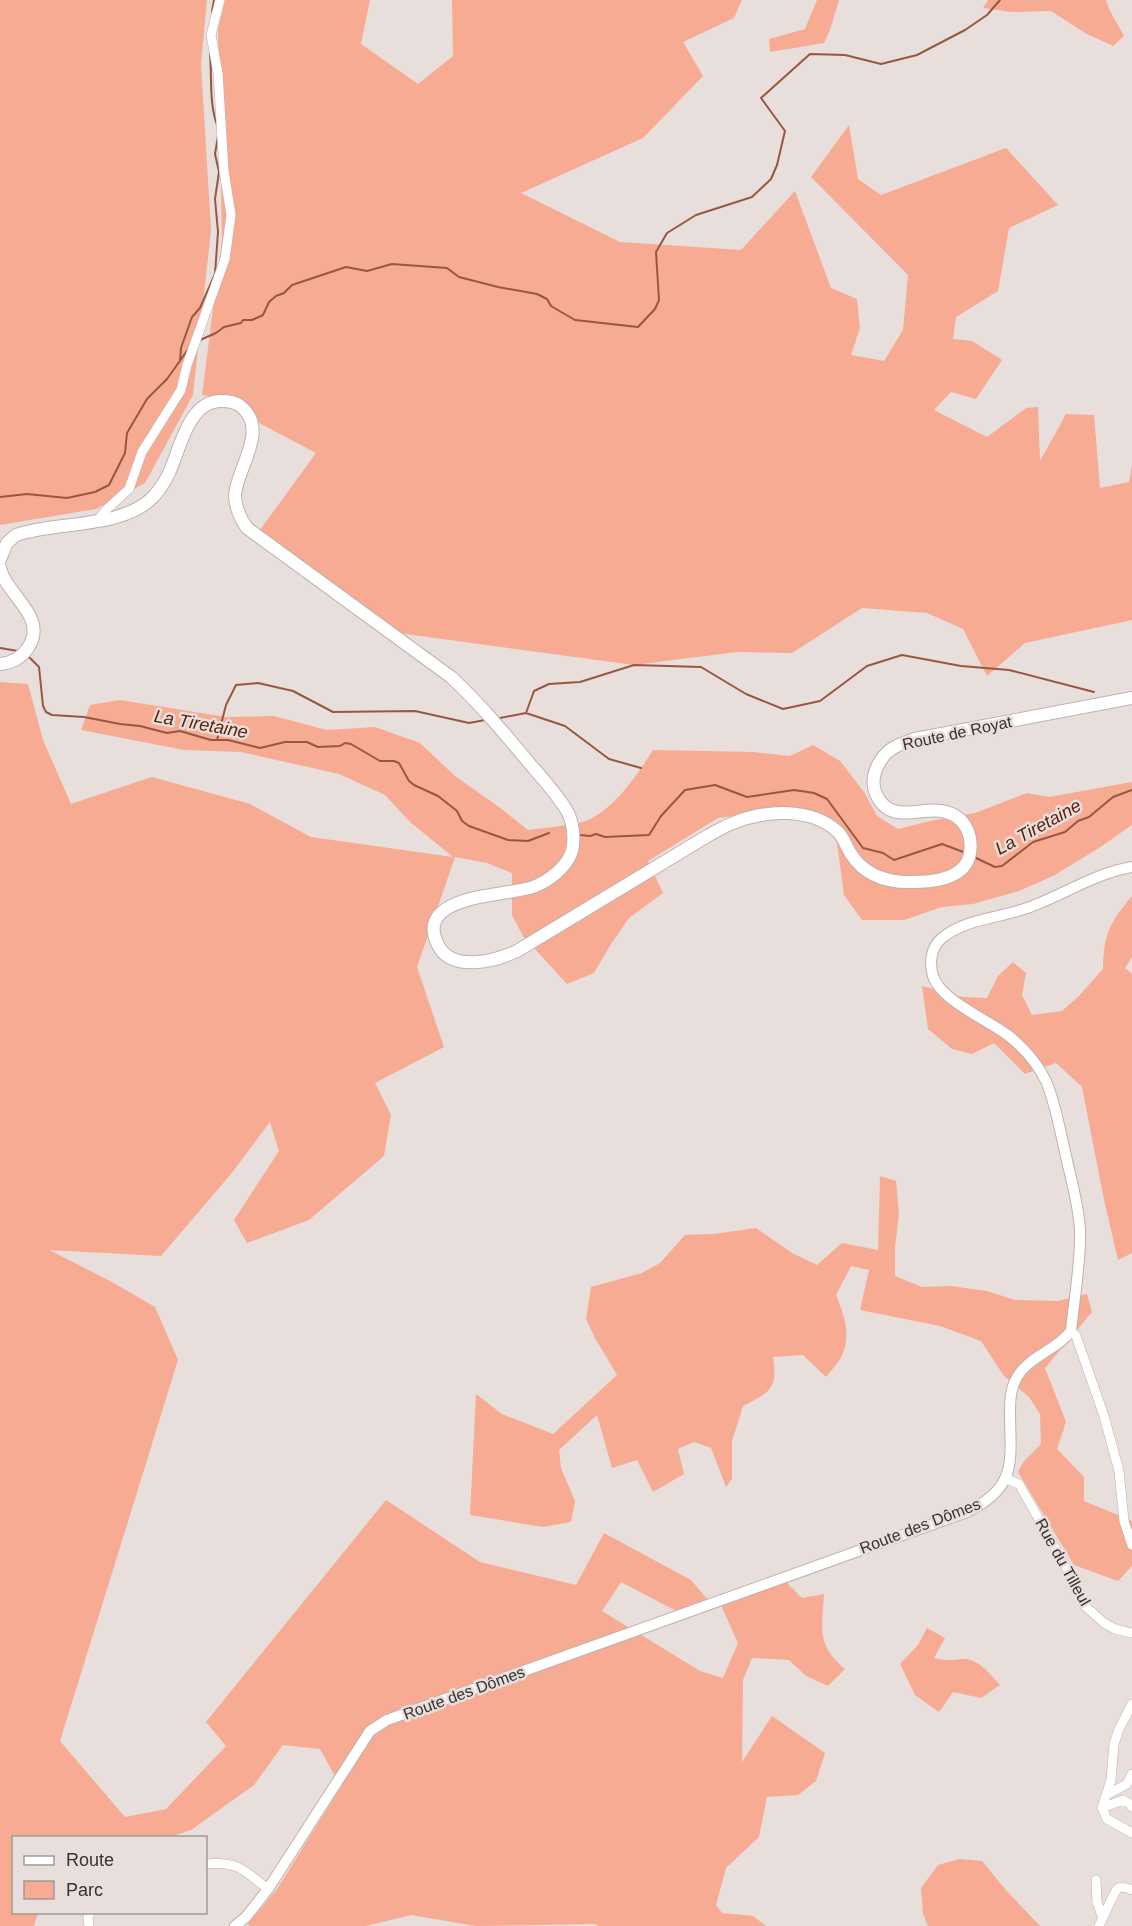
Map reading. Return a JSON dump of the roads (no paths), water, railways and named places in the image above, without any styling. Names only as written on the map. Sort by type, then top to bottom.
[{"type":"main road","name":"Route de Royat","points":[[98,520],[128,513],[140,508],[152,498],[170,472],[186,428],[206,405],[216,400],[229,401],[246,413],[251,424],[252,436],[250,450],[235,494],[239,517],[247,528],[451,677],[476,699],[567,810],[571,821],[572,849],[568,860],[551,877],[531,888],[475,897],[459,902],[447,908],[438,917],[434,926],[434,934],[442,952],[451,958],[470,962],[486,961],[517,951],[733,823],[759,816],[808,815],[825,822],[839,832],[852,856],[867,872],[888,881],[915,882],[939,879],[958,872],[966,862],[972,847],[967,829],[958,818],[945,811],[907,813],[895,812],[886,808],[874,790],[873,778],[882,757],[900,743],[915,739],[1132,698]]},
{"type":"main road","points":[[0,559],[7,543],[16,535],[98,520]]},
{"type":"main road","points":[[0,567],[7,585],[26,607],[32,619],[32,642],[26,651],[15,660],[0,664]]},
{"type":"street","points":[[98,520],[106,509],[129,489],[142,452],[181,390],[187,364],[225,259],[231,215],[224,171],[218,74],[211,35],[220,0]]},
{"type":"street","points":[[1132,867],[1092,878],[1034,906],[962,927],[942,938],[933,948],[931,961],[932,975],[937,987],[947,998],[1009,1036],[1029,1054],[1045,1081],[1074,1191],[1080,1231],[1071,1331],[1076,1336],[1119,1471],[1124,1521],[1132,1545]]},
{"type":"street","name":"Route des Dômes","points":[[235,1926],[246,1917],[268,1889],[355,1751],[370,1731],[387,1720],[967,1512],[994,1496],[1004,1484],[1009,1466],[1010,1397],[1016,1380],[1026,1365],[1065,1340],[1071,1331]]},
{"type":"street","name":"Rue du Tilleul","points":[[1005,1478],[1019,1484],[1070,1574],[1083,1604],[1104,1623],[1115,1629],[1132,1633]]},
{"type":"street","points":[[1132,1704],[1129,1718],[1114,1744],[1111,1780],[1102,1808],[1107,1819],[1132,1833]]},
{"type":"street","points":[[1106,1795],[1127,1784],[1132,1774]]},
{"type":"street","points":[[1102,1808],[1123,1800],[1130,1803],[1132,1808]]},
{"type":"street","points":[[207,1864],[230,1864],[241,1867],[268,1889]]},
{"type":"street","points":[[1096,1881],[1097,1902],[1102,1916]]},
{"type":"street","points":[[1100,1926],[1102,1916],[1116,1890],[1120,1888],[1132,1890]]},
{"type":"waterway","points":[[212,12],[214,0]]},
{"type":"waterway","points":[[200,340],[224,327],[263,315],[269,302],[292,285],[346,267],[367,271],[392,264],[447,268],[459,277],[537,294],[547,299],[551,306],[575,320],[638,327],[655,309],[659,300],[656,252],[667,233],[696,215],[752,197],[771,179],[777,165],[785,131],[761,98],[810,54],[845,55],[881,64],[917,55],[965,30],[987,15],[1000,0]]},
{"type":"waterway","points":[[210,54],[212,99],[217,125]]},
{"type":"waterway","points":[[180,361],[181,348],[192,317],[200,308],[215,274],[218,232],[215,199],[219,172],[215,154],[218,136]]},
{"type":"waterway","points":[[0,497],[27,494],[67,498],[95,492],[109,485],[125,453],[127,433],[147,399],[167,379],[189,348]]},
{"type":"waterway","name":"La Tiretaine","points":[[0,648],[18,651]]},
{"type":"waterway","points":[[500,718],[526,713],[534,691],[549,684],[580,682],[634,665],[701,667],[746,694],[783,709],[820,701],[867,666],[902,655],[961,666],[1009,670],[1094,692]]},
{"type":"waterway","name":"La Tiretaine","points":[[28,656],[39,667],[43,706],[46,712],[52,715],[84,717],[167,733],[180,731],[211,740],[228,740],[260,748],[285,742],[307,742],[318,747],[351,744],[380,761],[399,763],[409,781],[438,796],[457,811],[462,821],[469,826],[508,840],[528,841],[549,833]]},
{"type":"waterway","points":[[217,740],[226,705],[236,685],[258,683],[293,691],[333,712],[415,711],[469,723],[485,720]]},
{"type":"waterway","points":[[526,713],[565,726],[609,759],[641,768]]},
{"type":"waterway","name":"La Tiretaine","points":[[580,835],[596,834],[605,837],[649,835],[661,816],[685,790],[715,785],[747,797],[794,790],[814,793],[827,799],[863,848],[883,853],[894,860],[942,844],[966,853]]},
{"type":"waterway","name":"La Tiretaine","points":[[974,857],[995,867],[1002,866],[1033,842],[1065,832],[1078,821],[1089,817],[1113,797],[1132,790]]}]
